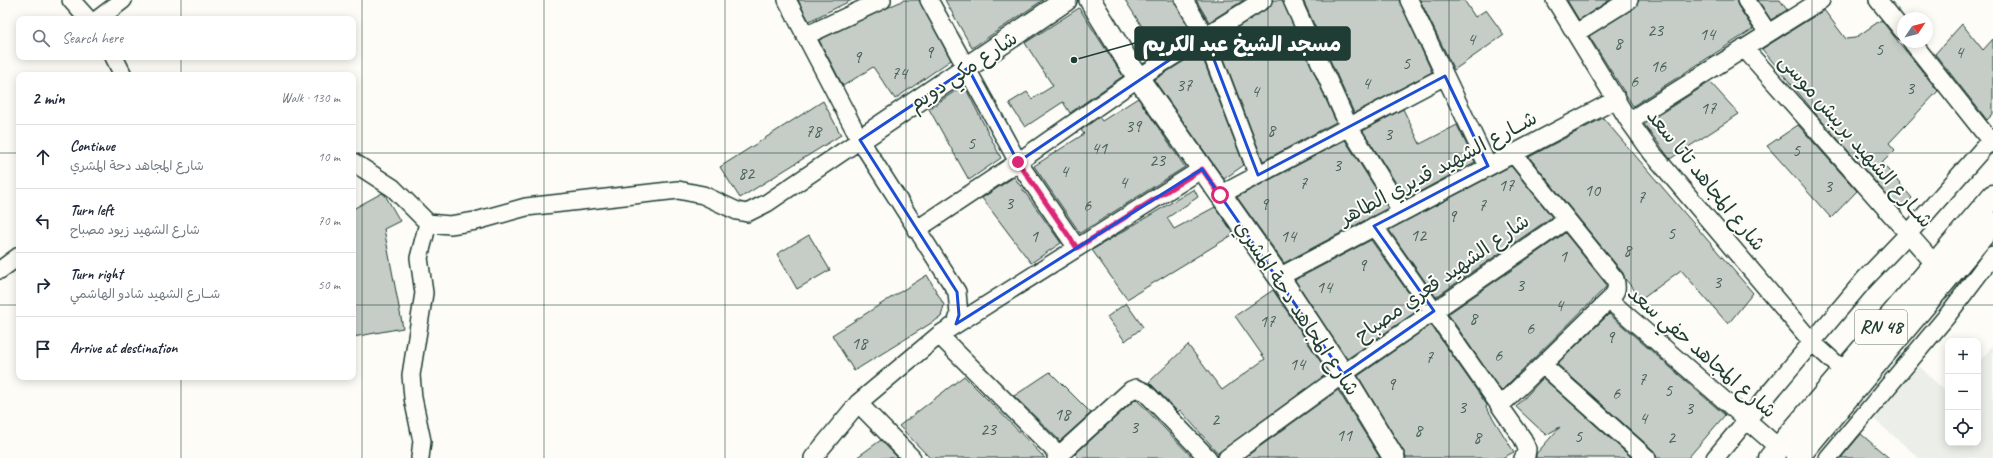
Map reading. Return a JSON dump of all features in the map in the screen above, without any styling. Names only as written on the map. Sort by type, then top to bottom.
[{"type":"highway","name":"RN 48","points":[[1782,455],[1844,371],[1934,263],[1993,196]]},
{"type":"highway","name":"RN 48","points":[[1782,455],[1989,234]]},
{"type":"street","points":[[70,0],[85,16]]},
{"type":"street","points":[[102,16],[123,0]]},
{"type":"street","points":[[787,0],[860,140],[916,230],[957,292],[959,308],[956,324]]},
{"type":"street","points":[[805,36],[882,0]]},
{"type":"street","points":[[929,0],[968,68],[1018,162],[1077,248]]},
{"type":"street","name":"شارع مكي دويم","points":[[860,140],[1066,0]]},
{"type":"street","name":"شارع المجاهد دحة المشري","points":[[1090,0],[1138,78],[1279,277],[1394,458]]},
{"type":"street","points":[[1184,0],[1205,36],[1258,175]]},
{"type":"street","points":[[916,230],[1018,162],[1138,78],[1263,0]]},
{"type":"street","points":[[1292,0],[1349,126],[1402,212]]},
{"type":"street","points":[[1409,0],[1488,166]]},
{"type":"street","name":"شارع المجاهد تاتا سعد","points":[[1555,0],[1617,99],[1629,121],[1652,154],[1812,342],[1844,371]]},
{"type":"street","points":[[1576,34],[1629,0]]},
{"type":"street","points":[[1746,0],[1768,33]]},
{"type":"street","points":[[1629,121],[1821,0]]},
{"type":"street","points":[[1878,0],[1897,24]]},
{"type":"street","name":"شــارع الشهيد بريبش موسى","points":[[1744,48],[1934,263]]},
{"type":"street","points":[[1715,458],[1864,280],[1908,234],[1992,140],[1917,48]]},
{"type":"street","points":[[116,60],[122,72]]},
{"type":"street","points":[[1220,195],[1445,76]]},
{"type":"street","name":"شــارع الشهيد قديري الطاهر","points":[[1279,277],[1617,99]]},
{"type":"street","points":[[356,164],[393,188],[428,223],[450,225],[476,221],[526,207],[678,190],[703,196],[737,211],[747,213],[767,203],[860,140]]},
{"type":"street","name":"شارع المجاهد حفي سعد","points":[[1513,153],[1614,279],[1618,288],[1609,300],[1747,421],[1782,455]]},
{"type":"street","points":[[813,458],[858,403],[939,335],[1202,169]]},
{"type":"street","name":"شارع الشهيد قعري مصباح","points":[[1227,458],[1342,374],[1566,220]]},
{"type":"street","points":[[420,458],[422,441],[413,398],[411,375],[424,293],[419,258],[428,223]]},
{"type":"street","points":[[1374,226],[1523,439],[1527,449],[1526,456],[1523,458]]},
{"type":"street","points":[[1828,458],[1947,316],[1993,255]]},
{"type":"street","points":[[0,270],[16,258]]},
{"type":"street","points":[[1500,406],[1609,300]]},
{"type":"street","points":[[939,335],[1059,457],[1131,390],[1136,388],[1145,392],[1208,458]]},
{"type":"street","points":[[1542,365],[1647,458]]},
{"type":"street","points":[[858,403],[912,458]]},
{"type":"highlighted area","points":[[1205,36],[1258,175],[1445,76],[1488,166],[1374,226],[1434,311],[1343,374],[1202,169],[956,324],[959,315],[957,292],[860,140],[968,68],[1018,162]]},
{"type":"shaded area","points":[[1993,345],[1993,458],[1919,458],[1874,419],[1919,366],[1945,391],[1945,446],[1981,446],[1981,359]]},
{"type":"building","points":[[798,0],[852,0],[809,21]]},
{"type":"building","points":[[904,0],[919,0],[951,60],[895,99],[873,67],[843,86],[819,40]]},
{"type":"building","points":[[945,0],[1043,0],[972,48]]},
{"type":"building","points":[[1125,0],[1174,0],[1192,33],[1159,53]]},
{"type":"building","points":[[1196,0],[1244,0],[1209,22]]},
{"type":"building","points":[[1273,0],[1282,0],[1336,122],[1263,161],[1217,40],[1268,8]]},
{"type":"building","points":[[1303,0],[1399,0],[1432,72],[1354,113]]},
{"type":"building","points":[[1420,0],[1464,0],[1475,17],[1486,10],[1504,35],[1454,70]]},
{"type":"building","points":[[1567,0],[1610,0],[1579,20]]},
{"type":"building","points":[[1639,0],[1736,0],[1738,6],[1753,29],[1633,106],[1589,36],[1634,8]]},
{"type":"building","points":[[1758,0],[1780,0],[1787,10],[1771,20]]},
{"type":"building","points":[[1079,8],[1123,76],[1070,113],[1063,102],[1025,127],[1009,103],[1027,92],[1032,99],[1053,86],[1025,43]]},
{"type":"building","points":[[1824,10],[1846,39],[1855,38],[1881,20],[1897,40],[1897,48],[1903,48],[1938,91],[1889,143],[1895,150],[1882,163],[1912,198],[1900,210],[1815,113],[1762,49]]},
{"type":"building","points":[[1962,24],[1983,50],[1993,39],[1993,114],[1987,120],[1935,54]]},
{"type":"building","points":[[1200,51],[1244,165],[1224,179],[1154,80]]},
{"type":"building","points":[[1710,82],[1739,114],[1670,159],[1644,124]]},
{"type":"building","points":[[964,85],[1001,158],[969,180],[929,109]]},
{"type":"building","points":[[1138,98],[1185,167],[1080,233],[1034,166],[1084,134],[1081,130],[1099,117],[1102,121]]},
{"type":"building","points":[[823,101],[841,135],[740,198],[720,167]]},
{"type":"building","points":[[1403,109],[1420,144],[1457,125],[1475,162],[1406,199],[1363,131]]},
{"type":"building","points":[[1603,118],[1753,293],[1728,324],[1681,270],[1642,299],[1625,279],[1623,273],[1529,157]]},
{"type":"building","points":[[1798,125],[1857,191],[1831,218],[1767,146]]},
{"type":"building","points":[[1345,140],[1388,208],[1284,263],[1237,197]]},
{"type":"building","points":[[1511,166],[1552,217],[1436,297],[1389,230]]},
{"type":"building","points":[[1014,177],[1061,243],[1031,263],[982,198]]},
{"type":"building","points":[[1194,189],[1198,197],[1167,218],[1174,229],[1215,207],[1234,234],[1127,299],[1092,250]]},
{"type":"building","points":[[382,193],[385,195],[400,221],[384,229],[403,328],[356,336],[356,207]]},
{"type":"building","points":[[1565,233],[1606,284],[1606,287],[1501,391],[1448,314]]},
{"type":"building","points":[[809,235],[830,270],[797,289],[777,254]]},
{"type":"building","points":[[1371,240],[1420,309],[1347,359],[1295,280]]},
{"type":"building","points":[[927,275],[944,305],[941,317],[854,371],[832,335]]},
{"type":"building","points":[[1273,290],[1328,373],[1218,453],[1180,410],[1178,412],[1149,382],[1188,345],[1222,390],[1265,359],[1235,316]]},
{"type":"building","points":[[1126,303],[1143,327],[1125,341],[1107,317]]},
{"type":"building","points":[[1609,314],[1725,415],[1688,458],[1657,458],[1654,451],[1557,364]]},
{"type":"building","points":[[1431,325],[1487,405],[1486,407],[1514,452],[1502,458],[1406,458],[1404,452],[1358,376]]},
{"type":"building","points":[[1050,372],[1091,413],[1060,441],[1014,396]]},
{"type":"building","points":[[964,376],[1045,458],[930,458],[899,426]]},
{"type":"building","points":[[1543,378],[1632,458],[1536,458],[1536,454],[1560,427],[1546,435],[1516,407]]},
{"type":"building","points":[[1338,390],[1380,458],[1244,458]]},
{"type":"building","points":[[1136,399],[1193,458],[1079,458],[1075,454]]},
{"type":"building","points":[[1861,434],[1876,447],[1889,458],[1841,458]]},
{"type":"building","points":[[881,440],[898,458],[856,458]]},
{"type":"place","name":"مسجد الشيخ عبد الكريم","points":[[1074,60]]},
{"type":"route","points":[[1018,162],[1077,248],[1202,169],[1220,195]]}]
